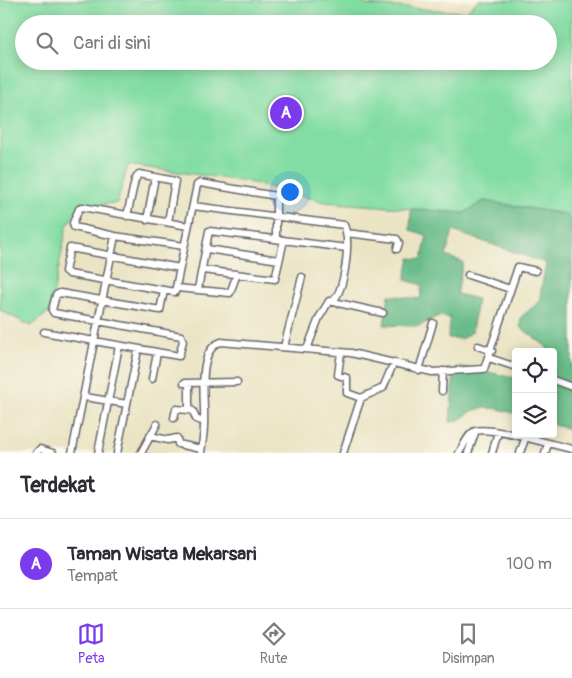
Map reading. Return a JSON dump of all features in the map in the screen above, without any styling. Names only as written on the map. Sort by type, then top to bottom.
[{"type":"street","points":[[127,216],[138,175],[155,177],[175,181],[168,222]]},
{"type":"street","points":[[147,220],[155,177]]},
{"type":"street","points":[[180,268],[69,249],[67,273],[175,292],[177,288],[197,185],[200,183],[276,196],[276,239]]},
{"type":"street","points":[[193,206],[344,225],[347,248],[342,286],[333,302]]},
{"type":"street","points":[[184,246],[115,236],[74,227],[73,223],[79,209],[82,207],[188,226]]},
{"type":"street","points":[[198,289],[207,249],[208,232],[210,230],[347,248]]},
{"type":"street","points":[[346,233],[396,239],[399,243],[397,249]]},
{"type":"street","points":[[72,453],[85,397],[115,236]]},
{"type":"street","points":[[203,270],[275,279],[284,240]]},
{"type":"street","points":[[207,249],[279,260]]},
{"type":"street","points":[[150,436],[168,440],[177,438],[178,444],[201,451],[204,422],[202,383],[210,348],[214,344],[221,342],[341,352],[394,362],[419,370],[484,370],[492,351],[510,289],[519,266],[536,270]]},
{"type":"street","points":[[177,288],[230,293],[237,274]]},
{"type":"street","points":[[468,275],[510,289]]},
{"type":"street","points":[[284,347],[293,305],[302,277]]},
{"type":"street","points":[[44,332],[180,356],[182,338],[54,313],[52,310],[54,299],[57,293],[60,293],[160,310],[164,291]]},
{"type":"street","points":[[307,349],[324,307],[329,301],[383,313]]},
{"type":"street","points":[[419,370],[433,323]]},
{"type":"street","points":[[98,453],[119,346]]},
{"type":"street","points":[[478,346],[492,351]]},
{"type":"street","points":[[117,453],[138,350]]},
{"type":"street","points":[[341,352],[338,376],[347,378],[347,393],[361,398],[384,388],[394,362]]},
{"type":"street","points":[[152,379],[157,353]]},
{"type":"street","points":[[489,358],[512,366]]},
{"type":"street","points":[[442,391],[443,371]]},
{"type":"street","points":[[557,381],[572,387]]},
{"type":"street","points":[[190,410],[187,383],[237,382]]},
{"type":"street","points":[[85,397],[127,404]]},
{"type":"street","points":[[343,453],[361,398]]},
{"type":"street","points":[[174,418],[176,409],[190,410],[193,411],[196,419],[204,422]]},
{"type":"street","points":[[141,453],[157,424]]},
{"type":"street","points":[[476,431],[498,432],[572,449]]},
{"type":"street","points":[[459,453],[476,431]]},
{"type":"street","points":[[468,453],[476,431]]},
{"type":"street","points":[[492,453],[498,432]]},
{"type":"street","points":[[520,453],[525,439]]},
{"type":"street","points":[[544,453],[548,444]]},
{"type":"street","points":[[36,453],[40,450],[53,453]]},
{"type":"green space","points":[[0,0],[357,0],[367,5],[465,12],[479,0],[572,0],[572,221],[565,214],[484,201],[464,213],[325,202],[249,182],[128,165],[117,203],[80,206],[67,226],[50,311],[31,326],[0,310]]},
{"type":"green space","points":[[484,201],[565,214],[572,221],[572,429],[557,426],[557,348],[547,348],[520,327],[521,317],[539,302],[546,263],[453,231],[446,256],[463,262],[457,294],[477,299],[472,332],[461,339],[448,338],[450,318],[438,316],[419,326],[384,325],[389,295],[420,299],[422,285],[405,280],[410,258],[422,259],[427,235],[410,230],[411,209],[464,213]]},
{"type":"green space","points":[[462,367],[512,377],[512,413],[485,408],[472,411],[458,421],[450,422],[454,370]]},
{"type":"place","name":"Taman Wisata Mekarsari","points":[[286,113]]}]
